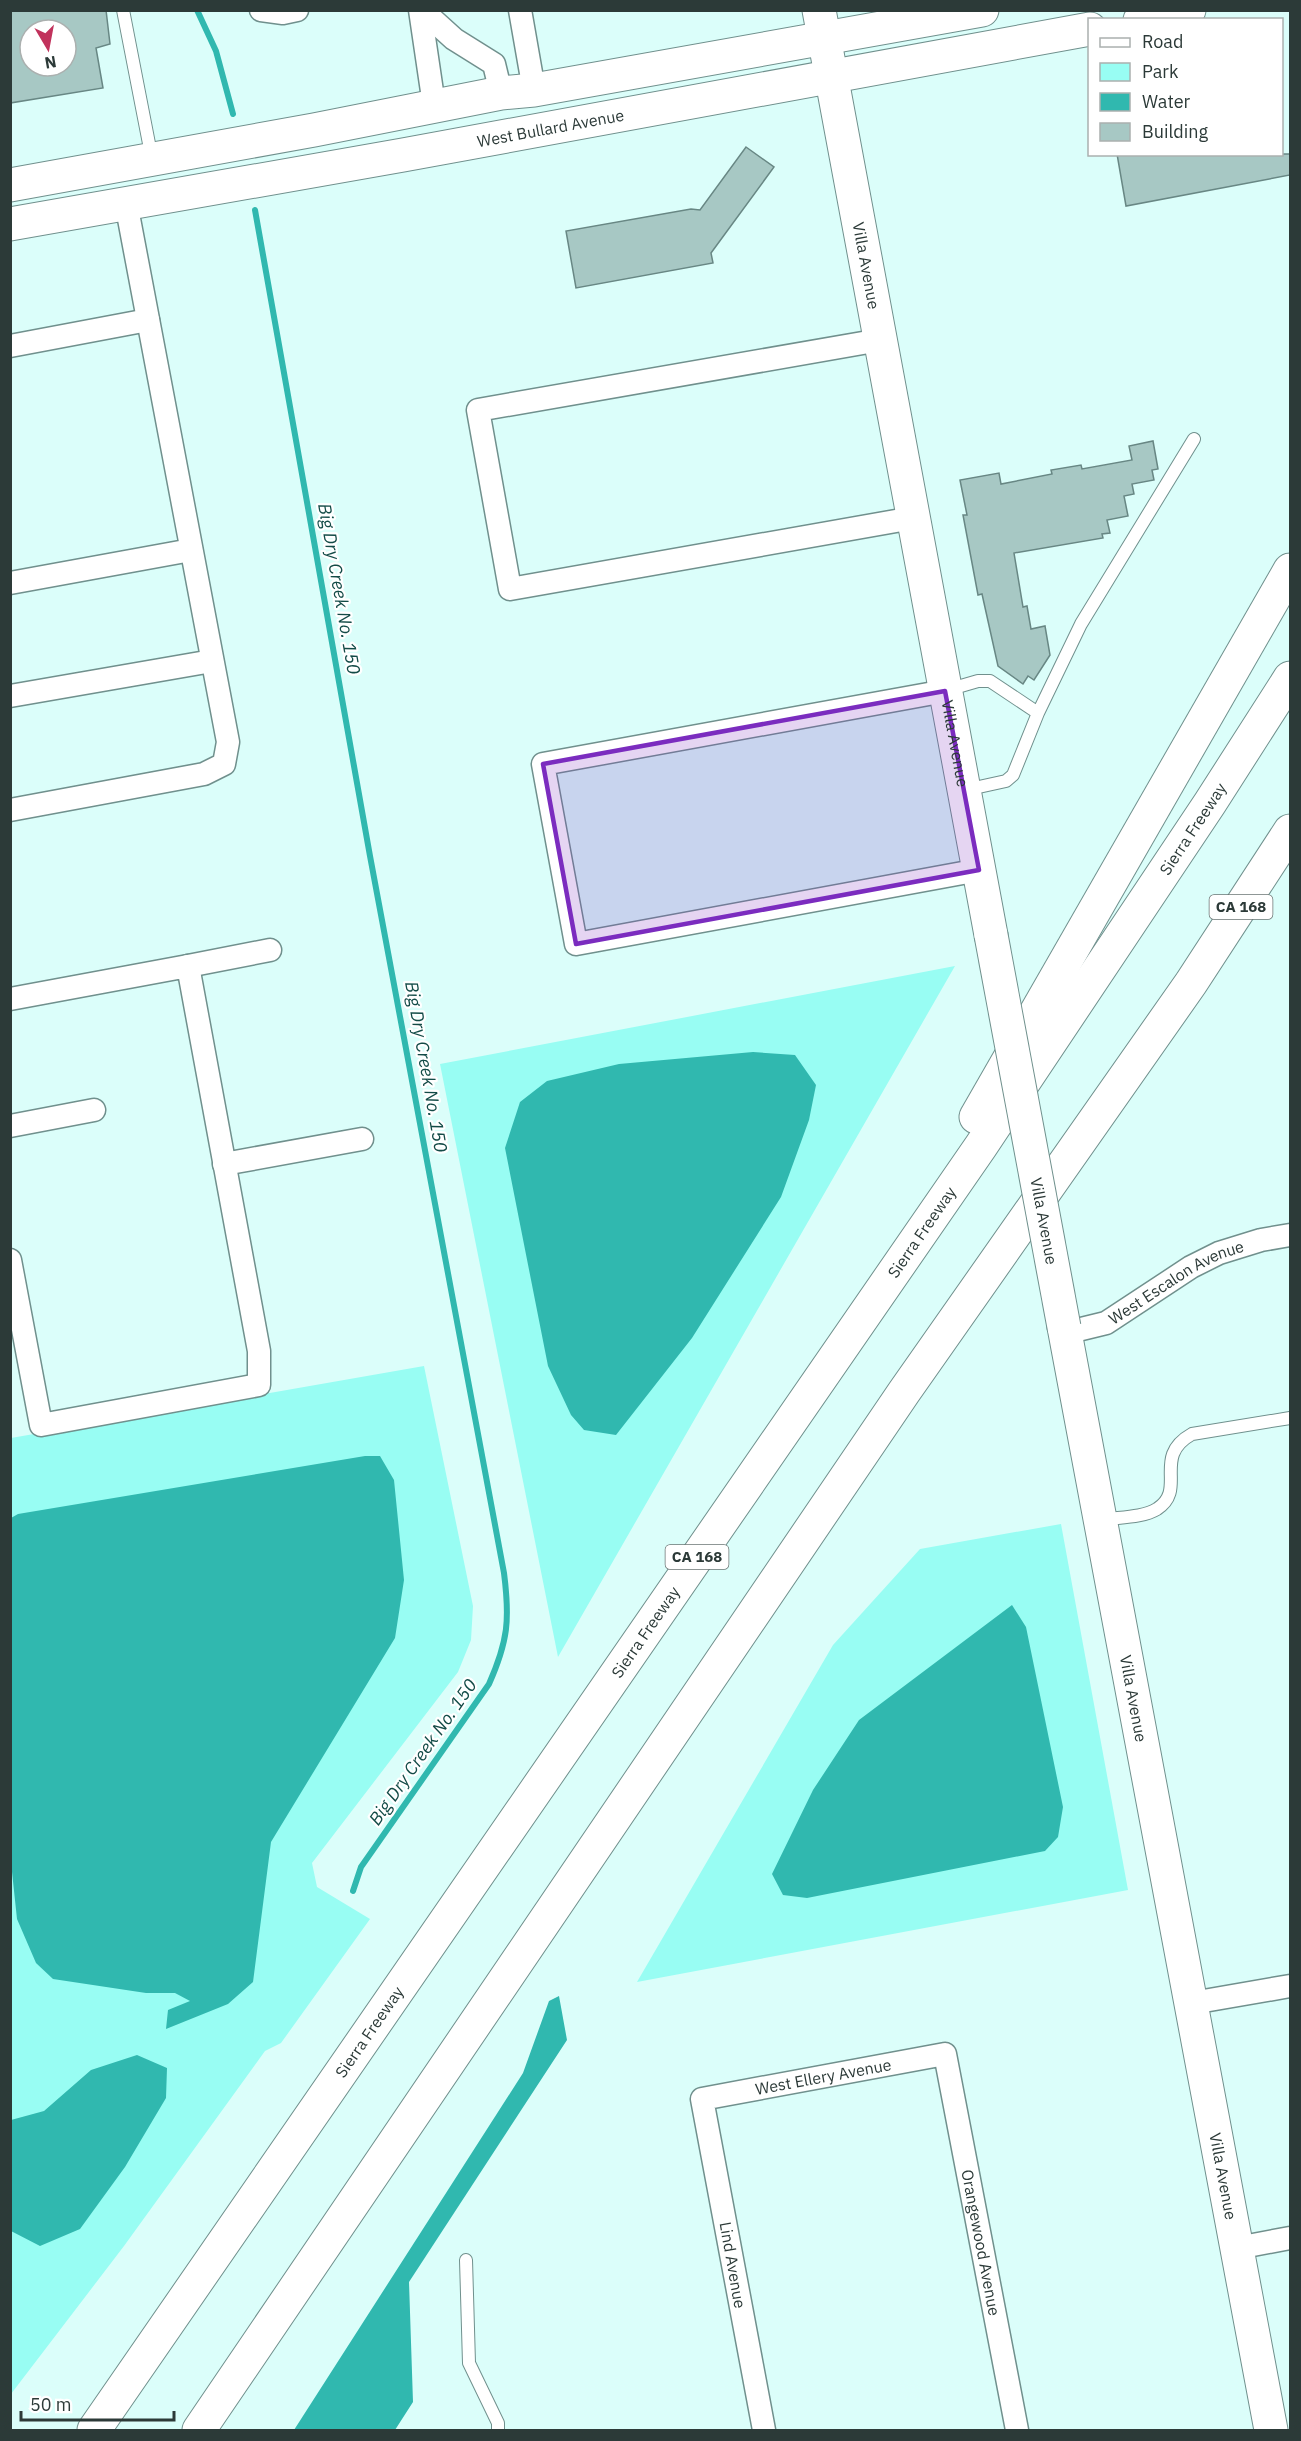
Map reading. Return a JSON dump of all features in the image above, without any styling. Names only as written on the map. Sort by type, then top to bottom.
[{"type":"main road","points":[[10,185],[314,130],[434,105],[501,93],[534,90],[821,25],[982,10]]},
{"type":"main road","name":"Villa Avenue","points":[[821,25],[1271,2430]]},
{"type":"main road","name":"West Bullard Avenue","points":[[10,224],[1088,29]]},
{"type":"main road","points":[[126,203],[133,186],[142,181],[222,166],[314,130]]},
{"type":"main road","points":[[854,1329],[1290,570]]},
{"type":"main road","name":"Sierra Freeway","points":[[94,2430],[981,1146],[1210,803],[1290,678]]},
{"type":"main road","name":"CA 168","points":[[199,2430],[904,1392],[1191,983],[1290,831]]},
{"type":"main road","points":[[1191,983],[1290,869]]},
{"type":"street","points":[[261,10],[283,13],[297,10]]},
{"type":"street","points":[[421,10],[454,39],[494,64],[501,93]]},
{"type":"street","points":[[421,10],[434,105]]},
{"type":"street","points":[[520,10],[534,90]]},
{"type":"street","points":[[10,810],[204,774],[224,764],[228,742],[126,203]]},
{"type":"street","points":[[10,346],[148,320]]},
{"type":"street","points":[[880,340],[478,410],[510,589],[913,518]]},
{"type":"street","points":[[10,583],[191,550]]},
{"type":"street","points":[[10,696],[212,661]]},
{"type":"street","points":[[945,691],[543,764],[576,944],[979,870]]},
{"type":"street","points":[[10,999],[270,950]]},
{"type":"street","points":[[10,1260],[41,1425],[260,1385],[259,1351],[188,966]]},
{"type":"street","points":[[10,1126],[94,1110]]},
{"type":"street","points":[[224,1164],[362,1139]]},
{"type":"street","name":"West Escalon Avenue","points":[[1065,1330],[1106,1323],[1191,1267],[1219,1253],[1262,1240],[1290,1235]]},
{"type":"street","points":[[1192,2003],[1290,1986]]},
{"type":"street","name":"West Ellery Avenue","points":[[702,2099],[945,2054]]},
{"type":"street","name":"Orangewood Avenue","points":[[945,2054],[1017,2430]]},
{"type":"street","name":"Lind Avenue","points":[[702,2099],[764,2430]]},
{"type":"street","points":[[1237,2248],[1290,2238]]},
{"type":"lane","points":[[123,10],[152,160]]},
{"type":"lane","points":[[963,790],[1006,781],[1013,775],[1038,713],[1081,624],[1194,439]]},
{"type":"lane","points":[[945,691],[978,681],[990,681],[1038,713]]},
{"type":"lane","points":[[1100,1520],[1149,1512],[1158,1508],[1171,1487],[1171,1456],[1182,1440],[1192,1434],[1290,1418]]},
{"type":"lane","points":[[466,2260],[469,2362],[498,2423],[498,2430]]},
{"type":"highlighted area","points":[[945,691],[979,870],[576,944],[543,764]]},
{"type":"green space","points":[[955,966],[558,1657],[440,1064]]},
{"type":"green space","points":[[424,1366],[473,1606],[471,1640],[458,1672],[312,1863],[317,1887],[370,1919],[281,2043],[265,2051],[124,2246],[11,2394],[11,1438]]},
{"type":"green space","points":[[1061,1524],[1128,1890],[637,1982],[833,1645],[920,1549]]},
{"type":"water","points":[[753,1052],[795,1055],[816,1085],[809,1120],[781,1197],[692,1338],[616,1435],[584,1430],[571,1415],[548,1366],[505,1148],[520,1102],[547,1081],[619,1064]]},
{"type":"water","points":[[365,1456],[380,1456],[394,1480],[404,1580],[395,1638],[271,1842],[253,1982],[228,2004],[166,2029],[168,2010],[190,2001],[175,1993],[146,1993],[53,1979],[36,1963],[17,1919],[10,1853],[11,1518],[18,1514]]},
{"type":"water","points":[[1012,1605],[1026,1627],[1063,1807],[1058,1837],[1045,1851],[807,1898],[783,1895],[772,1874],[813,1790],[859,1720]]},
{"type":"water","points":[[559,1996],[567,2040],[409,2282],[413,2402],[395,2430],[294,2430],[523,2073],[549,2001]]},
{"type":"water","points":[[137,2055],[167,2068],[166,2098],[125,2167],[80,2229],[40,2246],[11,2231],[11,2120],[44,2111],[91,2070]]},
{"type":"building","points":[[10,10],[106,10],[110,44],[96,48],[103,88],[10,103]]},
{"type":"building","points":[[746,147],[774,167],[711,253],[713,263],[576,288],[566,231],[691,209],[700,210]]},
{"type":"building","points":[[1283,154],[1290,154],[1290,175],[1126,206],[1117,156],[1283,156]]},
{"type":"building","points":[[1153,441],[1158,469],[1152,470],[1154,480],[1132,484],[1134,494],[1124,496],[1128,516],[1107,520],[1110,533],[1102,534],[1103,538],[1014,553],[1023,607],[1027,606],[1031,629],[1045,626],[1050,655],[1034,680],[1028,676],[1023,684],[998,666],[982,594],[978,595],[963,515],[967,515],[960,480],[999,473],[1001,484],[1052,474],[1051,470],[1081,465],[1082,469],[1132,460],[1129,446]]},
{"type":"waterway","name":"Big Dry Creek No. 150","points":[[197,10],[216,51],[233,114]]},
{"type":"waterway","name":"Big Dry Creek No. 150","points":[[255,210],[370,856],[504,1573],[507,1604],[504,1642],[489,1684],[361,1867],[353,1891]]}]
